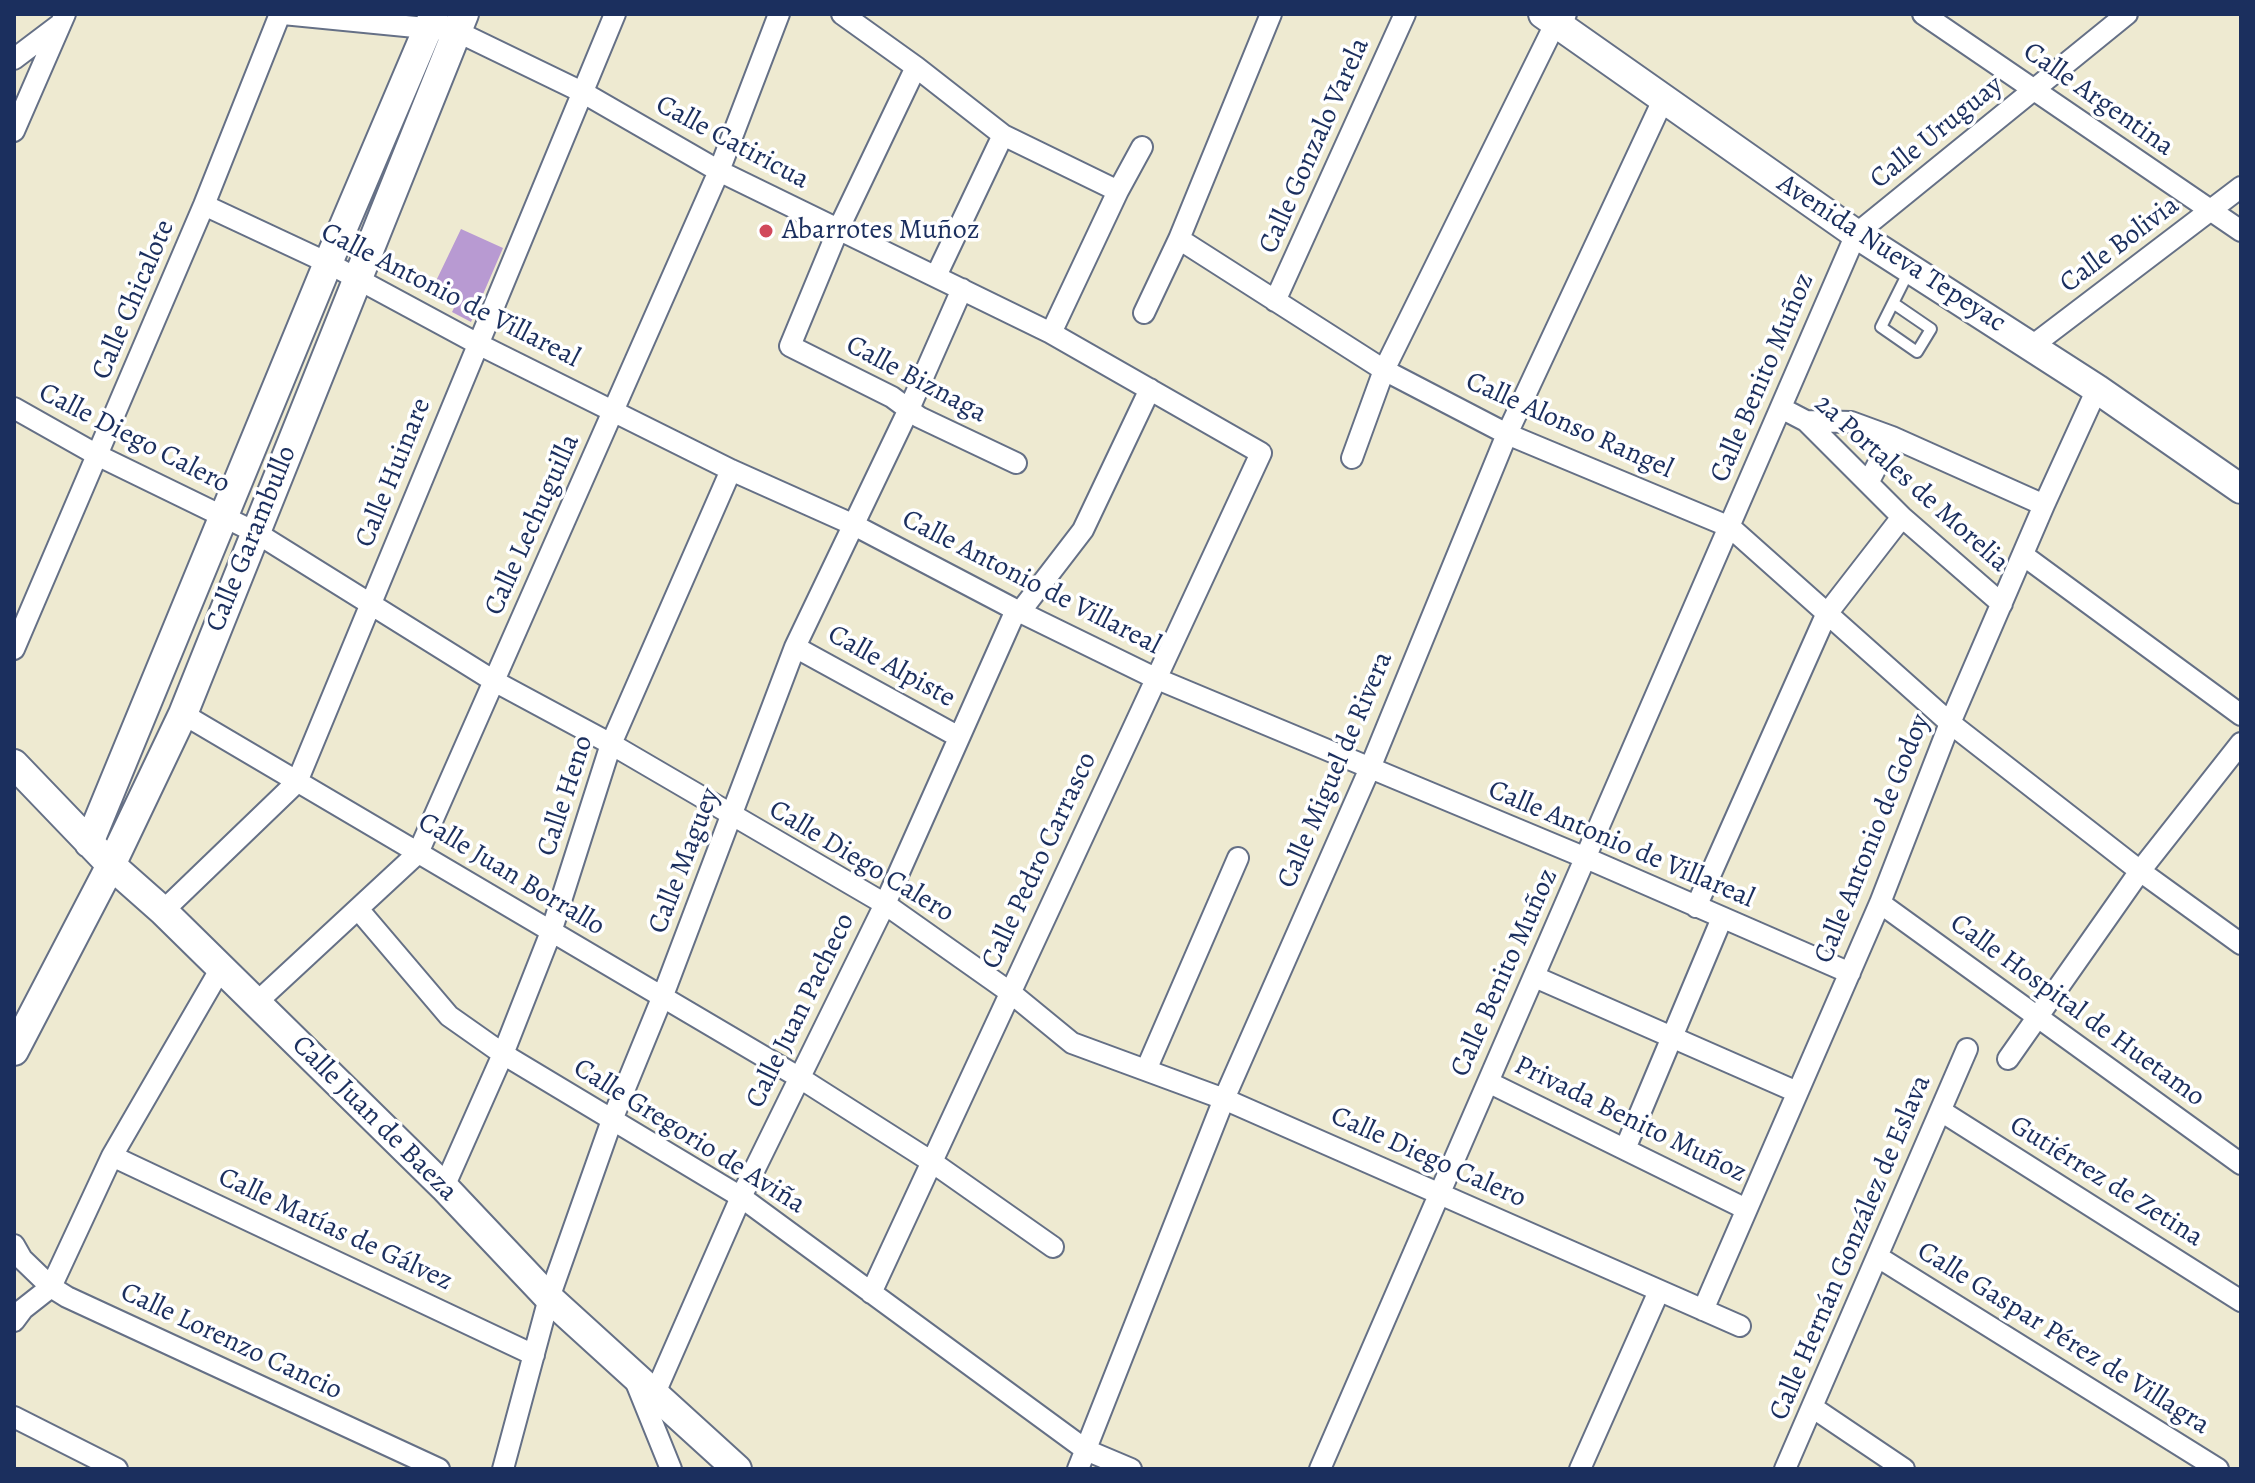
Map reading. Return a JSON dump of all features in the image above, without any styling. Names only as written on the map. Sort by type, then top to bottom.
[{"type":"street","name":"Calle Catiricua","points":[[282,14],[446,22],[582,92],[719,171],[1051,333],[1261,453]]},
{"type":"street","name":"Calle Chicalote","points":[[14,649],[99,456],[282,14]]},
{"type":"street","name":"Calle Huinare","points":[[163,911],[297,782],[615,14]]},
{"type":"street","name":"Calle Lechuguilla","points":[[256,1003],[418,853],[719,171],[779,14]]},
{"type":"street","points":[[842,14],[1003,135],[1118,191]]},
{"type":"street","points":[[1144,313],[1179,239],[1271,14]]},
{"type":"street","name":"Calle Gonzalo Varela","points":[[1275,301],[1405,14]]},
{"type":"street","name":"Calle Argentina","points":[[1923,14],[2241,231]]},
{"type":"street","name":"Calle Uruguay","points":[[1856,234],[2127,14]]},
{"type":"street","points":[[1352,458],[1384,370],[1555,17]]},
{"type":"street","name":"Avenida Nueva Tepeyac","points":[[1555,17],[1663,100],[1856,234],[2097,389],[2241,489]]},
{"type":"street","points":[[14,59],[62,19]]},
{"type":"street","points":[[14,131],[62,19]]},
{"type":"street","name":"Calle Garambullo","points":[[89,843],[328,263],[446,22]]},
{"type":"street","name":"Calle Garambullo","points":[[14,1051],[111,865],[183,714],[356,278],[446,22]]},
{"type":"street","points":[[838,230],[916,67]]},
{"type":"street","name":"Calle Miguel de Rivera","points":[[1082,1459],[1224,1099],[1370,768],[1507,434],[1663,100]]},
{"type":"street","points":[[936,276],[1003,135]]},
{"type":"street","points":[[1051,333],[1142,147]]},
{"type":"street","name":"Calle Bolivia","points":[[2032,346],[2241,187]]},
{"type":"street","name":"Calle Antonio de Villareal","points":[[204,205],[328,263],[478,344],[731,470],[854,525],[1155,678],[1586,858],[1850,973]]},
{"type":"street","name":"Calle Biznaga","points":[[838,230],[790,346],[892,397],[919,417],[1016,463]]},
{"type":"street","name":"Calle Benito Muñoz","points":[[1320,1469],[1856,234]]},
{"type":"street","name":"Calle Alonso Rangel","points":[[1179,239],[1384,370],[1507,434],[1730,527],[1950,723],[2140,871],[2241,944]]},
{"type":"street","name":"Calle Maguey","points":[[507,1464],[549,1298],[612,1120],[662,998],[795,647],[909,409],[962,289]]},
{"type":"street","name":"Calle Juan Pacheco","points":[[655,1393],[741,1197],[885,904],[1018,611],[1083,530],[1150,389]]},
{"type":"street","name":"Calle Antonio de Godoy","points":[[1703,1310],[1880,903],[1950,723],[2097,389]]},
{"type":"street","name":"Calle Diego Calero","points":[[14,408],[99,456],[255,532],[494,681],[611,744],[885,904],[1011,993],[1072,1043],[1224,1099],[1740,1326]]},
{"type":"street","name":"2a Portales de Morelia","points":[[1781,408],[1806,421],[1902,517],[2002,604]]},
{"type":"street","points":[[1806,421],[1851,422],[1892,437],[2044,505]]},
{"type":"street","points":[[1868,483],[1892,437]]},
{"type":"street","name":"Calle Pedro Carrasco","points":[[871,1293],[1261,453]]},
{"type":"street","name":"Calle Heno","points":[[444,1187],[503,1054],[551,932],[611,744],[731,470]]},
{"type":"street","points":[[1696,907],[1826,615],[1902,517]]},
{"type":"street","points":[[2023,555],[2241,715]]},
{"type":"street","name":"Calle Alpiste","points":[[795,647],[959,737]]},
{"type":"street","name":"Calle Juan Borrallo","points":[[183,714],[800,1078],[932,1162],[1053,1247]]},
{"type":"street","points":[[2008,1059],[2140,871],[2241,743]]},
{"type":"street","name":"Calle Juan de Baeza","points":[[15,767],[111,865],[163,911],[444,1187],[549,1298],[737,1469]]},
{"type":"street","points":[[1146,1070],[1238,858]]},
{"type":"street","name":"Calle Hospital de Huetamo","points":[[1880,903],[2241,1164]]},
{"type":"street","name":"Calle Gregorio de Aviña","points":[[358,909],[449,1016],[503,1054],[741,1197],[871,1293],[1082,1459],[1131,1469]]},
{"type":"street","points":[[1625,1149],[1722,918]]},
{"type":"street","points":[[14,1321],[23,1309],[51,1287],[112,1156],[221,968]]},
{"type":"street","points":[[1535,977],[1797,1092]]},
{"type":"street","name":"Calle Hernán González de Eslava","points":[[1785,1469],[1967,1049]]},
{"type":"street","name":"Privada Benito Muñoz","points":[[1488,1082],[1746,1209]]},
{"type":"street","name":"Gutiérrez de Zetina","points":[[1941,1111],[2241,1301]]},
{"type":"street","name":"Calle Matías de Gálvez","points":[[112,1156],[534,1355]]},
{"type":"street","name":"Calle Lorenzo Cancio","points":[[14,1245],[22,1259],[51,1287],[67,1297],[439,1469]]},
{"type":"street","name":"Calle Gaspar Pérez de Villagra","points":[[1878,1257],[2218,1469]]},
{"type":"street","points":[[1580,1469],[1659,1291]]},
{"type":"street","points":[[632,1373],[671,1469]]},
{"type":"street","points":[[1812,1407],[1904,1469]]},
{"type":"street","points":[[14,1417],[117,1469]]},
{"type":"lane","points":[[1893,303],[1931,329],[1917,352],[1881,327],[1893,303],[1910,269]]},
{"type":"building","points":[[461,229],[503,248],[471,322],[452,312],[461,294],[436,281]]},
{"type":"place","name":"Abarrotes Muñoz","points":[[766,231]]}]
